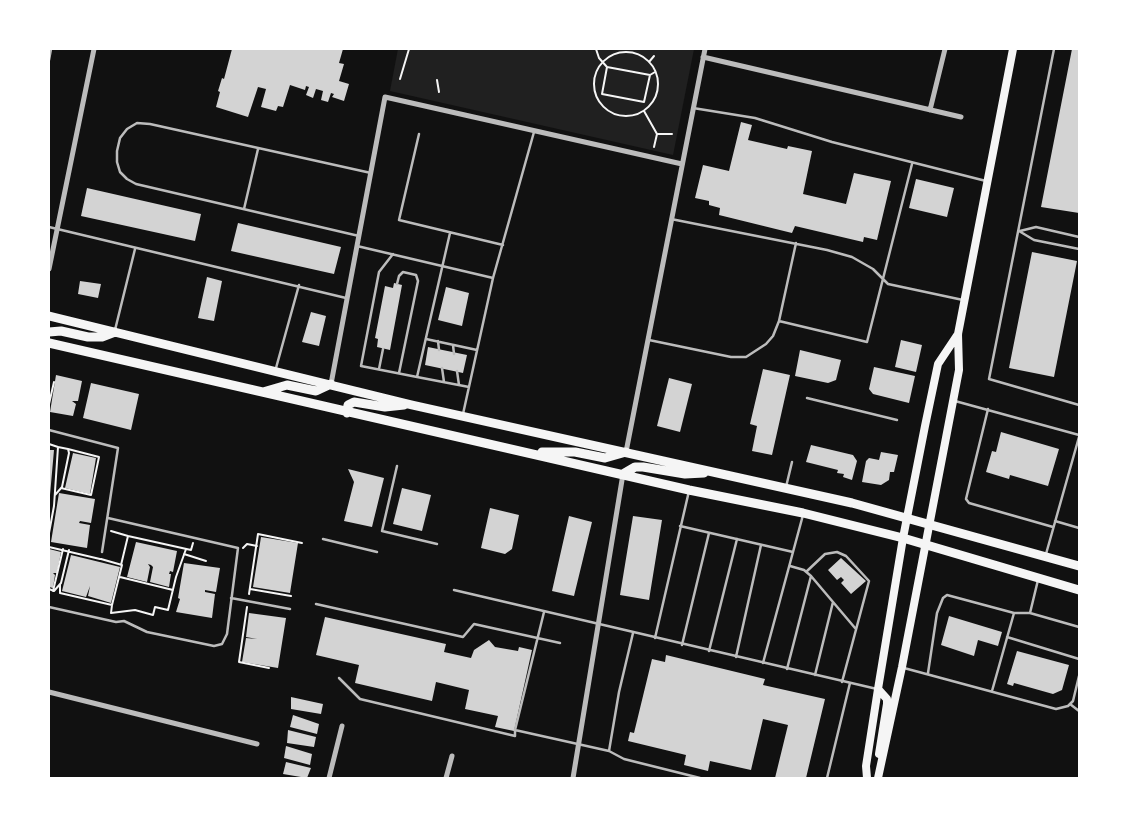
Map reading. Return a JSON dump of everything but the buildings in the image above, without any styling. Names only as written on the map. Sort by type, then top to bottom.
[{"type":"main road","points":[[879,775],[902,667],[959,370],[958,334],[1013,49]]},
{"type":"main road","points":[[49,316],[412,405],[786,488],[907,517],[1079,566]]},
{"type":"main road","points":[[49,332],[60,331],[88,337],[102,337],[115,332]]},
{"type":"main road","points":[[867,778],[866,766],[903,538],[938,364],[958,334]]},
{"type":"main road","points":[[49,344],[689,490],[803,513],[903,538],[1079,590]]},
{"type":"main road","points":[[263,392],[287,386],[316,391],[331,384]]},
{"type":"main road","points":[[347,412],[348,405],[354,402],[385,407],[412,405]]},
{"type":"main road","points":[[527,452],[575,452],[605,458],[626,452]]},
{"type":"main road","points":[[622,474],[635,467],[685,474],[717,473]]},
{"type":"main road","points":[[878,689],[885,696],[887,704],[878,755],[879,775]]},
{"type":"street","points":[[49,269],[94,49]]},
{"type":"street","points":[[626,452],[704,49]]},
{"type":"street","points":[[930,110],[945,49]]},
{"type":"street","points":[[703,57],[961,117]]},
{"type":"street","points":[[331,384],[385,97],[682,164]]},
{"type":"street","points":[[573,778],[622,474]]},
{"type":"street","points":[[49,692],[257,744]]},
{"type":"street","points":[[329,778],[342,726]]},
{"type":"street","points":[[446,778],[452,756]]},
{"type":"lane","points":[[49,60],[51,49]]},
{"type":"lane","points":[[1054,49],[989,379],[1079,406]]},
{"type":"lane","points":[[693,108],[755,118],[912,164],[987,181]]},
{"type":"lane","points":[[359,236],[136,184],[120,172],[117,162],[120,138],[127,129],[137,124],[150,124],[370,173]]},
{"type":"lane","points":[[462,416],[494,278],[534,131]]},
{"type":"lane","points":[[419,134],[399,220],[503,244]]},
{"type":"lane","points":[[244,209],[258,149]]},
{"type":"lane","points":[[779,322],[867,342],[912,164]]},
{"type":"lane","points":[[671,219],[796,242],[852,257],[873,269],[888,284],[965,301]]},
{"type":"lane","points":[[49,227],[135,249],[348,298]]},
{"type":"lane","points":[[1019,232],[1036,227],[1079,237]]},
{"type":"lane","points":[[1019,232],[1034,240],[1079,249]]},
{"type":"lane","points":[[418,377],[450,233]]},
{"type":"lane","points":[[648,339],[731,357],[746,357],[766,344],[774,336],[779,322],[796,242]]},
{"type":"lane","points":[[357,246],[494,278]]},
{"type":"lane","points":[[115,332],[135,249]]},
{"type":"lane","points":[[393,254],[379,272],[360,366],[468,387]]},
{"type":"lane","points":[[397,284],[399,276],[403,272],[416,275],[418,281],[399,373]]},
{"type":"lane","points":[[276,371],[298,285]]},
{"type":"lane","points":[[426,339],[477,350]]},
{"type":"lane","points":[[438,341],[439,350]]},
{"type":"lane","points":[[453,344],[454,354]]},
{"type":"lane","points":[[379,369],[383,349]]},
{"type":"lane","points":[[442,368],[444,382]]},
{"type":"lane","points":[[457,371],[459,385]]},
{"type":"lane","points":[[807,398],[898,420]]},
{"type":"lane","points":[[953,401],[988,409],[1079,436],[1045,557]]},
{"type":"lane","points":[[988,409],[966,499],[969,503],[1053,527]]},
{"type":"lane","points":[[49,430],[118,448],[102,552]]},
{"type":"lane","points":[[786,488],[792,462]]},
{"type":"lane","points":[[396,466],[382,531],[437,544]]},
{"type":"lane","points":[[655,638],[689,490]]},
{"type":"lane","points":[[763,663],[803,513]]},
{"type":"lane","points":[[49,607],[116,622],[124,622],[147,632],[214,646],[222,644],[227,634],[238,548],[108,518]]},
{"type":"lane","points":[[1055,520],[1079,528]]},
{"type":"lane","points":[[680,526],[794,552]]},
{"type":"lane","points":[[682,644],[709,533]]},
{"type":"lane","points":[[323,539],[377,552]]},
{"type":"lane","points":[[709,651],[737,539]]},
{"type":"lane","points":[[736,657],[761,545]]},
{"type":"lane","points":[[806,572],[825,554],[836,552],[846,556],[867,578],[869,584],[855,628],[842,682]]},
{"type":"lane","points":[[790,566],[811,576],[855,628]]},
{"type":"lane","points":[[787,669],[811,576]]},
{"type":"lane","points":[[1030,614],[1039,578]]},
{"type":"lane","points":[[454,590],[878,689]]},
{"type":"lane","points":[[928,673],[937,613],[942,598],[947,595],[1014,613],[1030,614],[1079,628]]},
{"type":"lane","points":[[232,598],[290,609]]},
{"type":"lane","points":[[815,675],[833,602]]},
{"type":"lane","points":[[316,604],[463,637],[474,624],[560,643]]},
{"type":"lane","points":[[338,678],[360,699],[515,736],[544,612]]},
{"type":"lane","points":[[992,692],[1014,613]]},
{"type":"lane","points":[[609,752],[618,692],[633,633]]},
{"type":"lane","points":[[1007,637],[1079,659]]},
{"type":"lane","points":[[902,667],[1056,709],[1073,701],[1079,676]]},
{"type":"lane","points":[[827,778],[850,683]]},
{"type":"lane","points":[[1070,704],[1079,710]]},
{"type":"lane","points":[[515,730],[609,752],[624,759],[700,778]]},
{"type":"path","points":[[400,79],[410,49]]},
{"type":"path","points":[[596,49],[607,67],[650,75],[655,72]]},
{"type":"path","points":[[620,53],[630,53],[640,55],[649,62],[655,72],[658,89],[654,100],[647,108],[644,111],[627,116],[616,115],[606,110],[597,96],[595,80],[603,62],[620,53]]},
{"type":"path","points":[[649,62],[654,56]]},
{"type":"path","points":[[602,94],[607,67]]},
{"type":"path","points":[[647,108],[644,102],[650,75]]},
{"type":"path","points":[[437,80],[439,92]]},
{"type":"path","points":[[597,96],[602,94],[644,102]]},
{"type":"path","points":[[644,111],[657,134],[654,147]]},
{"type":"path","points":[[657,134],[672,134]]},
{"type":"path","points":[[49,404],[54,382]]},
{"type":"path","points":[[49,444],[99,456],[91,495],[61,488]]},
{"type":"path","points":[[49,534],[55,495],[58,447]]},
{"type":"path","points":[[55,495],[61,488],[67,467],[68,449]]},
{"type":"path","points":[[106,530],[191,550],[194,538]]},
{"type":"path","points":[[269,668],[239,662],[258,534],[302,543]]},
{"type":"path","points":[[128,536],[111,614],[135,610],[153,614],[155,607],[168,610],[186,549]]},
{"type":"path","points":[[237,553],[247,544],[256,546]]},
{"type":"path","points":[[49,547],[83,553],[88,558],[101,559],[121,565]]},
{"type":"path","points":[[53,590],[63,549]]},
{"type":"path","points":[[69,550],[60,585],[60,593],[112,605]]},
{"type":"path","points":[[101,559],[102,552]]},
{"type":"path","points":[[184,554],[206,561]]},
{"type":"path","points":[[120,577],[173,590]]},
{"type":"path","points":[[49,590],[53,590],[60,585]]},
{"type":"path","points":[[250,589],[291,596]]},
{"type":"shaded area","points":[[398,49],[694,49],[673,155],[390,91]]}]
